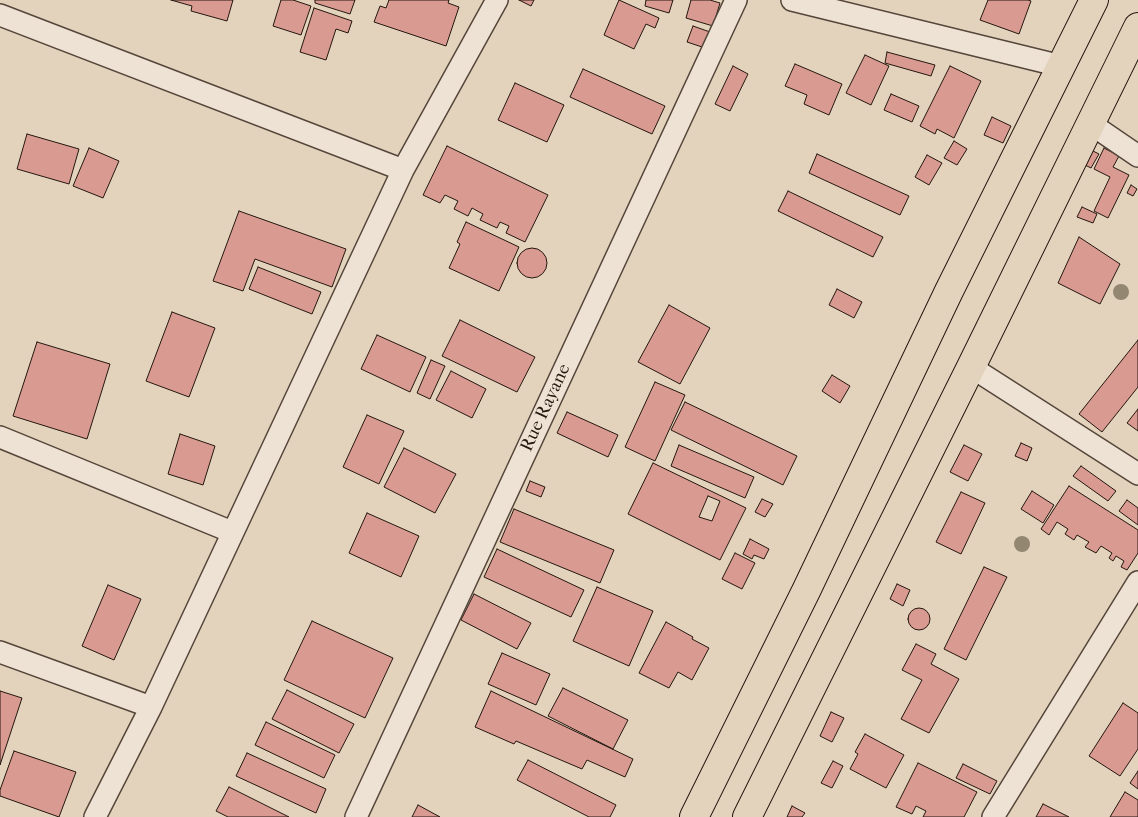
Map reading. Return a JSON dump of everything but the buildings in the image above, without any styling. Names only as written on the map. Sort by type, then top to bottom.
[{"type":"main road","points":[[694,817],[806,591],[949,291],[1094,0]]},
{"type":"main road","points":[[747,817],[1138,27]]},
{"type":"street","points":[[95,817],[151,707],[403,170],[497,0]]},
{"type":"street","name":"Rue Rayane","points":[[356,817],[736,0]]},
{"type":"street","points":[[792,0],[1061,66]]},
{"type":"street","points":[[0,15],[403,170]]},
{"type":"street","points":[[1091,124],[1138,156]]},
{"type":"street","points":[[971,367],[1138,474]]},
{"type":"street","points":[[0,437],[232,532]]},
{"type":"street","points":[[993,817],[1138,582]]},
{"type":"street","points":[[0,652],[151,707]]}]
